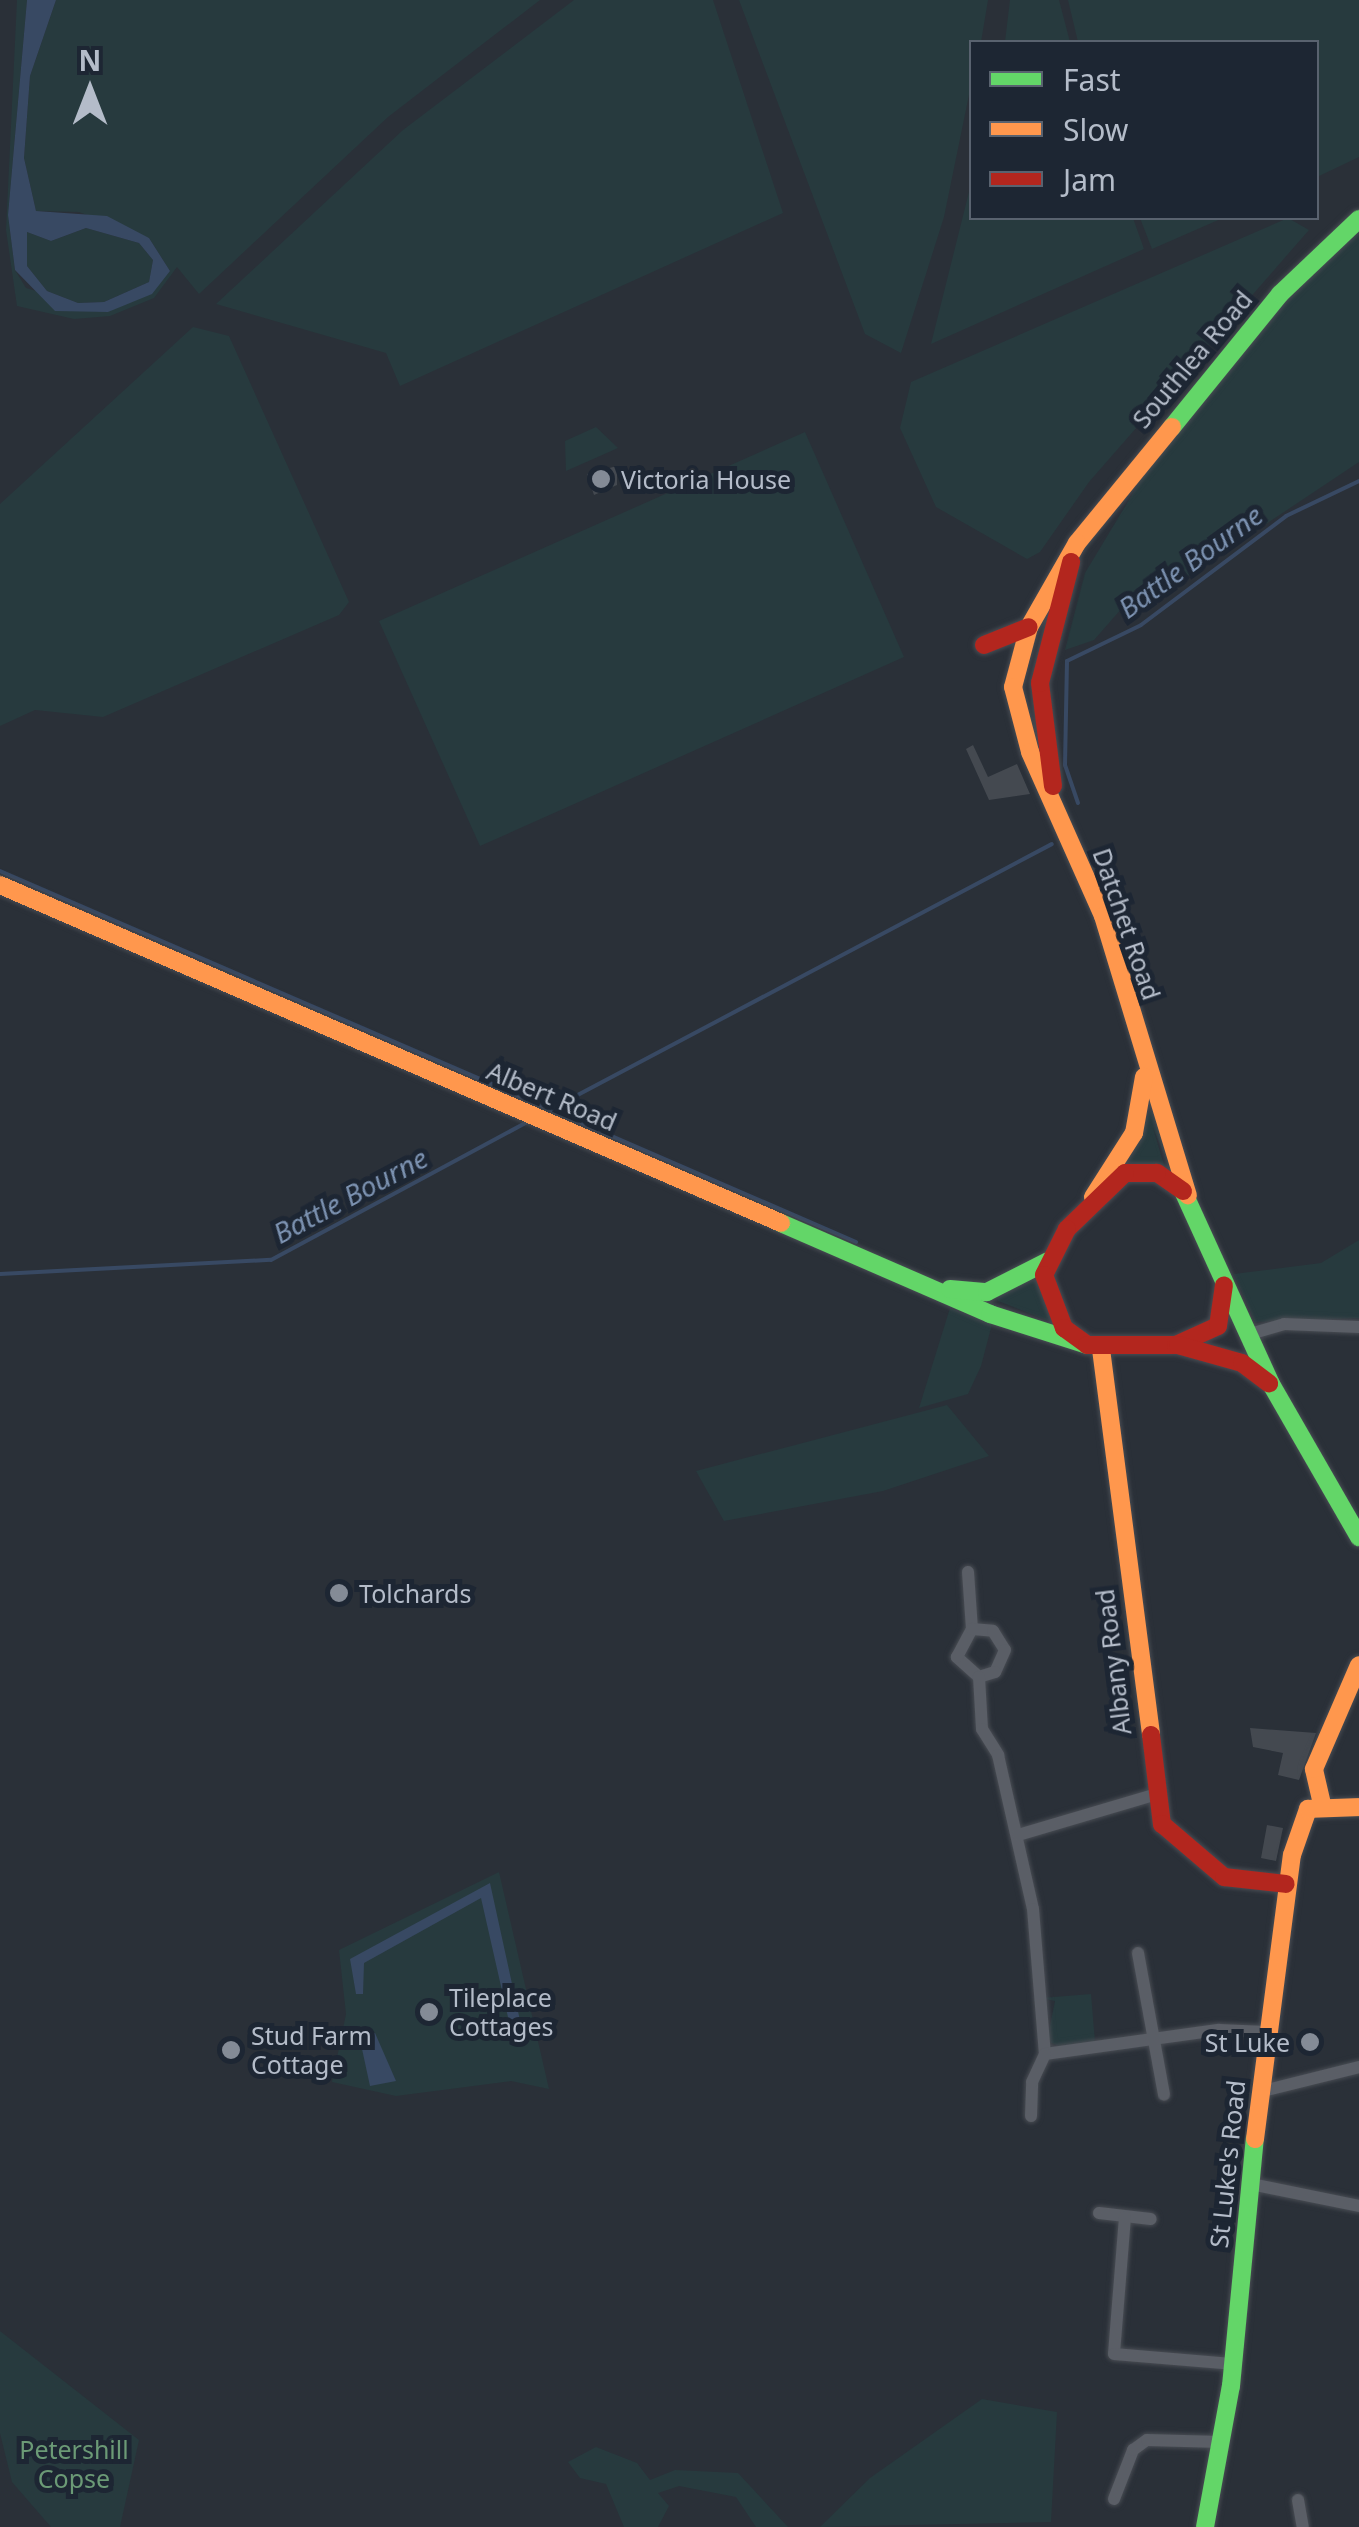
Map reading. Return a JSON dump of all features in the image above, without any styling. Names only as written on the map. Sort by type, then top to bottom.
[{"type":"main road","name":"Southlea Road","points":[[1057,806],[1030,752],[1013,687],[1029,627],[1077,543],[1280,294],[1359,219]]},
{"type":"main road","name":"Southlea Road","points":[[1057,806],[1040,682],[1077,543]]},
{"type":"main road","points":[[984,645],[1029,627]]},
{"type":"main road","points":[[1013,687],[1040,682]]},
{"type":"main road","name":"Datchet Road","points":[[1057,806],[1103,916],[1188,1195]]},
{"type":"main road","name":"Albert Road","points":[[0,886],[933,1288],[1094,1347]]},
{"type":"main road","name":"Datchet Road","points":[[1092,1198],[1140,1115],[1144,1060]]},
{"type":"main road","points":[[933,1288],[986,1292],[1048,1260],[1092,1198],[1142,1170],[1188,1195],[1224,1285],[1271,1384],[1359,1537]]},
{"type":"main road","points":[[1048,1260],[1054,1316],[1094,1347],[1176,1344],[1242,1363],[1271,1384]]},
{"type":"main road","points":[[1176,1344],[1218,1326],[1224,1285]]},
{"type":"main road","name":"Albany Road","points":[[1094,1347],[1162,1824],[1196,1859],[1224,1876],[1286,1884]]},
{"type":"main road","name":"St Luke's Road","points":[[1205,2527],[1232,2364],[1259,2092],[1286,1884],[1315,1806],[1314,1769],[1359,1665]]},
{"type":"main road","points":[[1315,1806],[1359,1807]]},
{"type":"street","points":[[1250,1334],[1284,1324],[1359,1327]]},
{"type":"street","points":[[968,1572],[972,1629],[956,1657],[980,1677],[982,1730],[998,1755],[1018,1834],[1044,2054],[1032,2082],[1031,2116]]},
{"type":"street","points":[[972,1629],[993,1631],[1005,1650],[996,1672],[980,1677]]},
{"type":"street","points":[[1018,1834],[1157,1794]]},
{"type":"street","points":[[1138,1953],[1151,2042],[1164,2095]]},
{"type":"street","points":[[1044,2054],[1266,2032]]},
{"type":"street","points":[[1259,2092],[1359,2067]]},
{"type":"street","points":[[1251,2184],[1359,2206]]},
{"type":"street","points":[[1099,2213],[1151,2219]]},
{"type":"street","points":[[1125,2217],[1114,2354],[1232,2364]]},
{"type":"street","points":[[1114,2499],[1133,2450],[1147,2440],[1222,2442]]},
{"type":"street","points":[[1298,2500],[1304,2527]]},
{"type":"green space","points":[[17,0],[27,0],[8,215],[15,270],[26,288],[108,312],[170,271],[149,238],[79,212],[36,211],[24,158],[30,76],[56,0],[540,0],[388,117],[199,294],[177,267],[154,298],[110,316],[74,319],[17,306],[6,230]]},
{"type":"green space","points":[[574,0],[713,0],[783,213],[400,386],[386,353],[216,304],[403,130]]},
{"type":"green space","points":[[739,0],[988,0],[981,40],[969,40],[969,95],[944,217],[901,353],[865,334]]},
{"type":"green space","points":[[1010,0],[1059,0],[1069,40],[1005,40]]},
{"type":"green space","points":[[1068,0],[1359,0],[1359,157],[1319,176],[1319,40],[1078,40]]},
{"type":"green space","points":[[969,192],[969,220],[1134,220],[1144,249],[931,344]]},
{"type":"green space","points":[[1141,220],[1218,220],[1152,249]]},
{"type":"green space","points":[[1283,220],[1309,230],[1089,482],[1040,552],[1027,559],[936,507],[900,428],[911,382]]},
{"type":"green space","points":[[86,228],[139,243],[153,260],[149,282],[104,302],[78,303],[47,291],[27,266],[27,232],[51,241]]},
{"type":"green space","points":[[1359,228],[1359,462],[1149,602],[1123,607],[1094,640],[1065,650],[1085,573],[1150,465],[1277,308]]},
{"type":"green space","points":[[193,327],[229,336],[349,602],[339,615],[103,717],[35,710],[0,726],[0,504]]},
{"type":"green space","points":[[596,427],[618,448],[566,471],[565,441]]},
{"type":"green space","points":[[805,432],[904,657],[480,846],[379,621]]},
{"type":"green space","points":[[1150,1111],[1156,1111],[1172,1172],[1153,1128],[1165,1168],[1125,1162]]},
{"type":"green space","points":[[1359,1240],[1359,1318],[1255,1322],[1234,1274],[1321,1263]]},
{"type":"green space","points":[[1037,1274],[1054,1323],[998,1301],[996,1294]]},
{"type":"green space","points":[[950,1308],[992,1324],[981,1366],[968,1394],[919,1408]]},
{"type":"green space","points":[[947,1405],[989,1456],[883,1491],[724,1521],[696,1471]]},
{"type":"green space","points":[[499,1872],[549,2089],[511,2081],[396,2096],[332,2082],[346,2014],[339,1950]]},
{"type":"green space","points":[[1091,1994],[1095,2042],[1063,2048],[1047,2041],[1055,2001],[1041,1998]]},
{"type":"green space","name":"Petershill Copse","points":[[0,2331],[139,2440],[120,2527],[51,2527],[12,2482],[0,2433]]},
{"type":"green space","points":[[982,2399],[1057,2412],[1051,2522],[820,2527],[870,2478]]},
{"type":"green space","points":[[596,2447],[637,2463],[650,2480],[675,2470],[738,2473],[788,2527],[756,2527],[736,2497],[679,2486],[658,2493],[669,2506],[658,2527],[624,2527],[606,2484],[580,2478],[568,2462]]},
{"type":"water","points":[[27,0],[56,0],[30,76],[24,158],[36,211],[107,216],[149,238],[170,271],[152,294],[108,312],[55,311],[15,270],[8,215]],"holes":[[[86,228],[139,243],[153,260],[149,282],[104,302],[78,303],[47,291],[27,266],[27,232],[51,241]]]},
{"type":"water","points":[[490,1883],[521,2025],[510,2026],[481,1898],[364,1963],[363,1994],[356,1994],[350,1959]]},
{"type":"water","points":[[375,2033],[396,2081],[370,2086],[359,2035]]},
{"type":"building","name":"Victoria House","points":[[617,466],[617,485],[594,495],[587,474]]},
{"type":"building","points":[[973,745],[988,777],[1017,764],[1030,794],[989,800],[966,749]]},
{"type":"building","points":[[1250,1728],[1316,1733],[1299,1780],[1278,1775],[1283,1753],[1253,1747]]},
{"type":"building","points":[[1267,1825],[1283,1828],[1276,1861],[1261,1858]]},
{"type":"waterway","name":"Battle Bourne","points":[[1078,803],[1065,765],[1067,661],[1141,625],[1286,516],[1359,481]]},
{"type":"waterway","name":"Battle Bourne","points":[[555,1107],[1052,844]]},
{"type":"waterway","points":[[0,871],[856,1242]]},
{"type":"waterway","name":"Battle Bourne","points":[[0,1274],[271,1260],[527,1122]]},
{"type":"traffic: fast","points":[[1172,427],[1280,294],[1359,219]]},
{"type":"traffic: fast","points":[[1183,1191],[1271,1384],[1359,1537]]},
{"type":"traffic: fast","points":[[781,1223],[990,1314],[1087,1345]]},
{"type":"traffic: fast","points":[[950,1289],[987,1292],[1048,1261]]},
{"type":"traffic: fast","points":[[1205,2527],[1231,2386],[1255,2139]]},
{"type":"traffic: slow","points":[[1172,427],[1077,543],[1029,627],[1013,687],[1030,752],[1103,916],[1188,1195]]},
{"type":"traffic: slow","points":[[0,885],[781,1223]]},
{"type":"traffic: slow","points":[[1093,1197],[1134,1133],[1144,1077]]},
{"type":"traffic: slow","points":[[1101,1349],[1151,1735]]},
{"type":"traffic: slow","points":[[1322,1804],[1314,1769],[1359,1665]]},
{"type":"traffic: slow","points":[[1255,2139],[1292,1855],[1308,1809],[1359,1807]]},
{"type":"traffic: jam","points":[[1053,786],[1040,683],[1071,562]]},
{"type":"traffic: jam","points":[[984,645],[1029,627]]},
{"type":"traffic: jam","points":[[1183,1191],[1157,1173],[1125,1173],[1067,1229],[1044,1275],[1064,1328],[1087,1345],[1176,1345],[1218,1326],[1224,1285]]},
{"type":"traffic: jam","points":[[1178,1345],[1242,1363],[1269,1383]]},
{"type":"traffic: jam","points":[[1151,1735],[1162,1824],[1224,1877],[1286,1884]]},
{"type":"place","name":"Victoria House","points":[[601,479]]},
{"type":"place","name":"Tolchards","points":[[339,1593]]},
{"type":"place","name":"Tileplace Cottages","points":[[429,2012]]},
{"type":"place","name":"St Luke","points":[[1310,2042]]},
{"type":"place","name":"Stud Farm Cottage","points":[[231,2050]]}]
